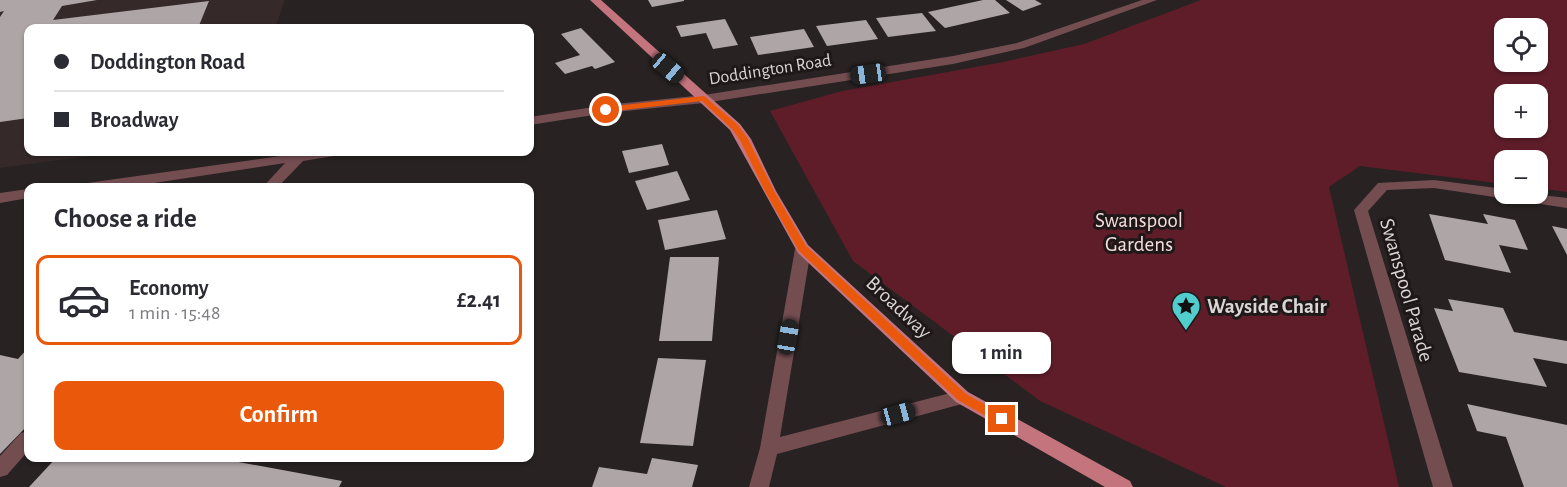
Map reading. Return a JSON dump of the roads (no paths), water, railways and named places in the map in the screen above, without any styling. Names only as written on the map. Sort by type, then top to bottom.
[{"type":"main road","name":"Broadway","points":[[595,0],[657,59],[735,127],[744,139],[769,191],[803,249],[962,397],[1123,487]]},
{"type":"street","name":"Doddington Road","points":[[534,120],[704,99],[943,62],[1020,46],[1152,0]]},
{"type":"street","points":[[121,183],[306,156]]},
{"type":"street","points":[[274,183],[299,157]]},
{"type":"street","name":"Swanspool Parade","points":[[1443,487],[1361,210],[1383,186],[1434,184],[1567,203]]},
{"type":"street","points":[[0,198],[24,195]]},
{"type":"street","points":[[759,487],[769,448],[803,249]]},
{"type":"street","points":[[769,448],[962,397]]},
{"type":"street","points":[[0,469],[24,443]]},
{"type":"place","name":"Wayside Chair","points":[[1186,332]]},
{"type":"park label","name":"Swanspool Gardens","points":[[1139,232]]}]
